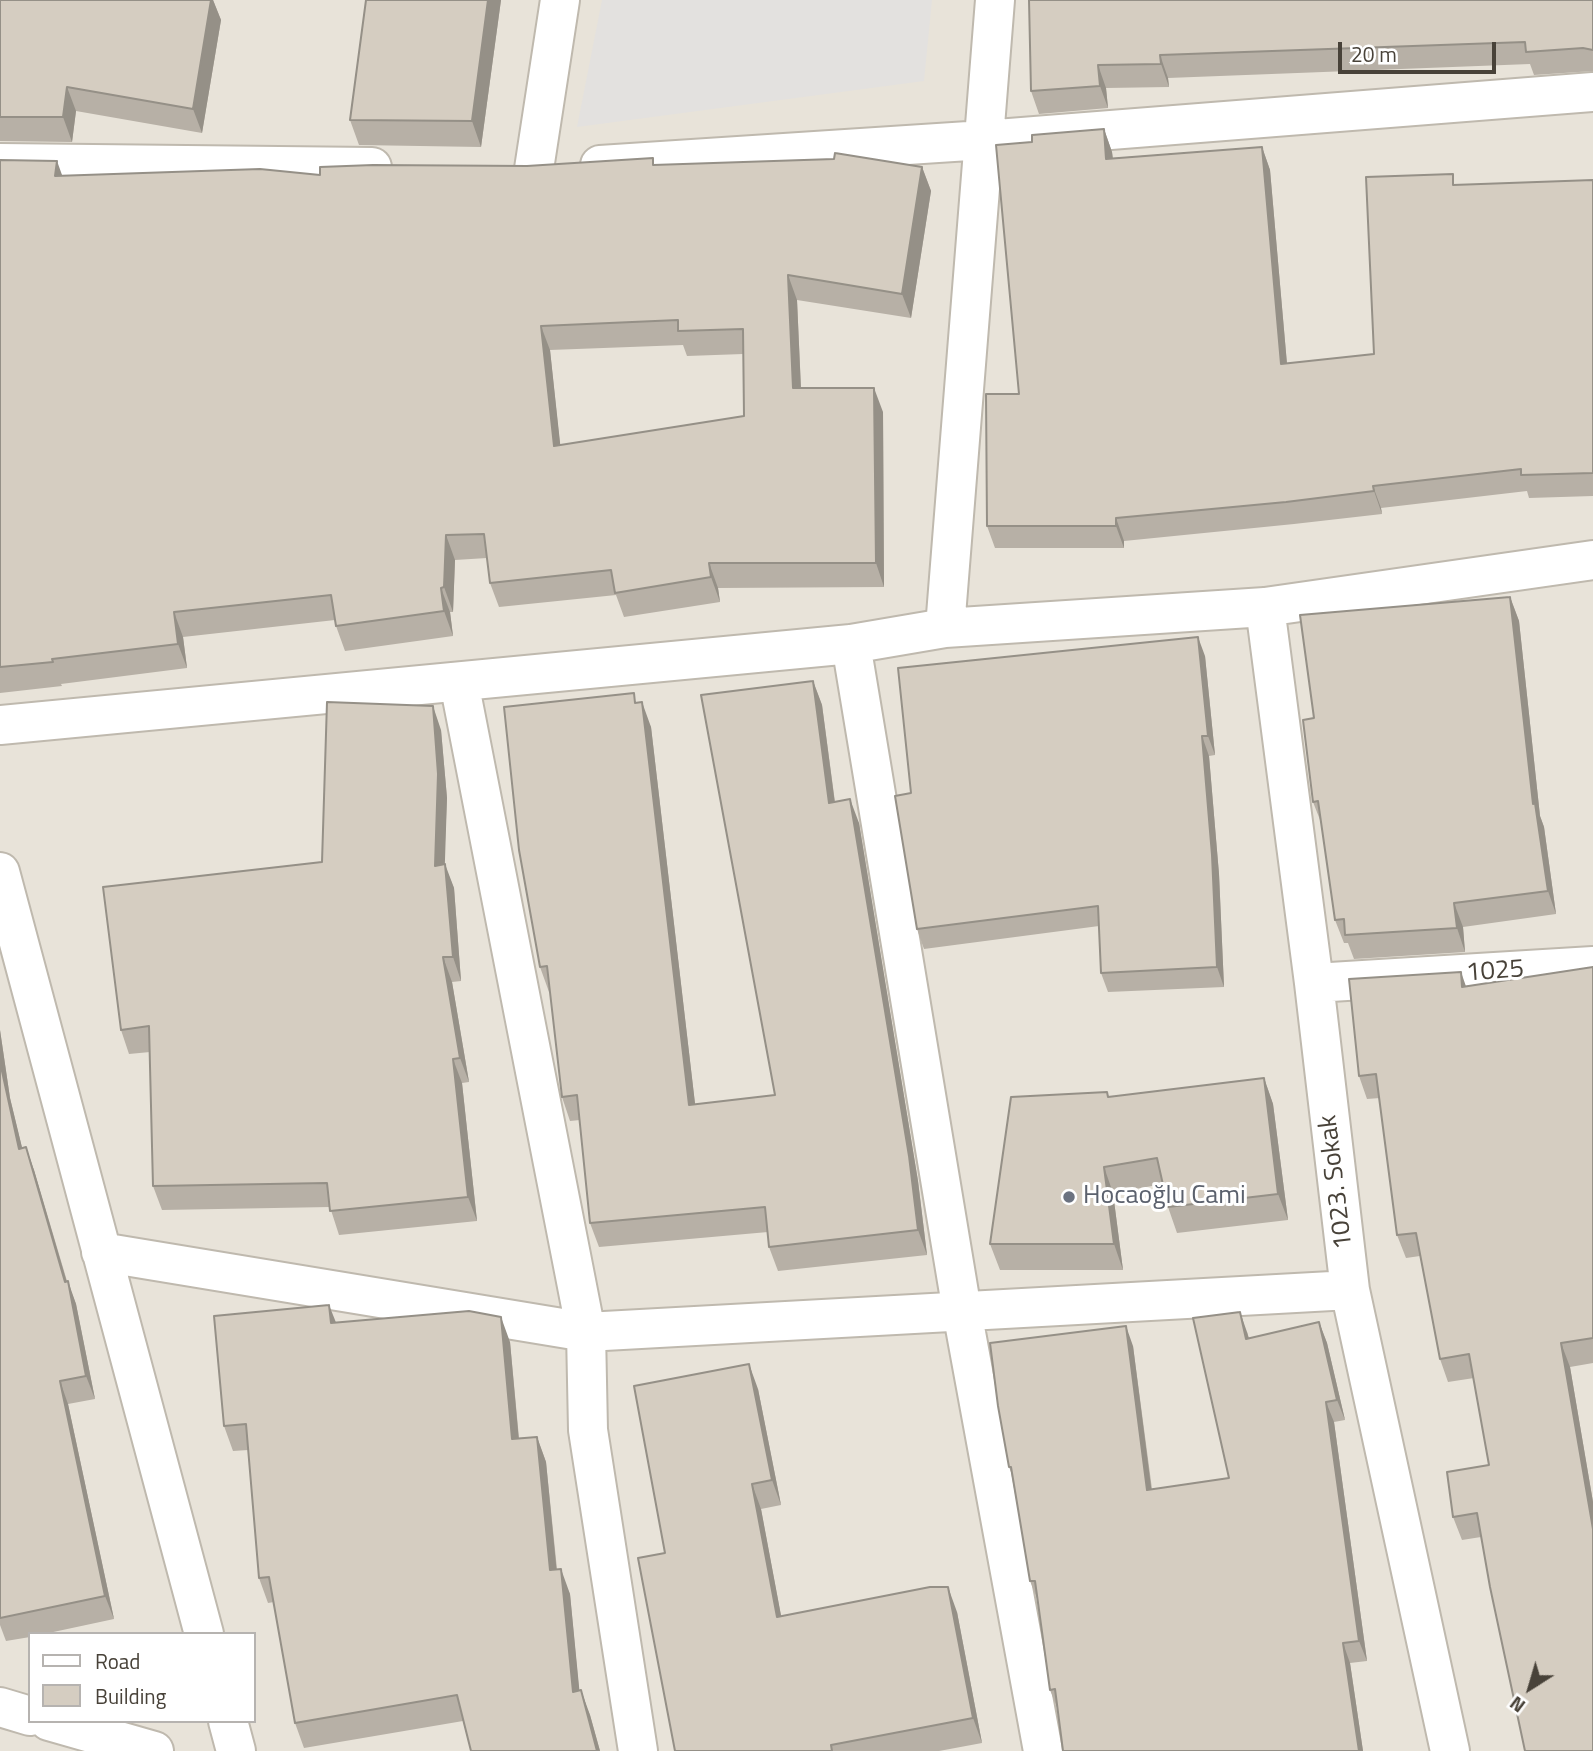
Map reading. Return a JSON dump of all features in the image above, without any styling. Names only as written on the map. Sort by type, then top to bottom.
[{"type":"street","points":[[559,0],[520,169],[984,140],[1593,92]]},
{"type":"street","points":[[945,628],[995,0]]},
{"type":"street","points":[[0,163],[411,167]]},
{"type":"street","points":[[0,725],[851,644],[945,628],[1265,607],[1593,560]]},
{"type":"street","name":"1023. Sokak","points":[[1265,607],[1314,983],[1350,1290],[1450,1751]]},
{"type":"street","points":[[851,644],[962,1311],[1043,1751]]},
{"type":"street","points":[[459,682],[586,1332],[588,1430],[638,1751]]},
{"type":"street","points":[[0,872],[203,1632]]},
{"type":"street","name":"1025","points":[[1314,983],[1593,966]]},
{"type":"street","points":[[101,1252],[586,1332],[1350,1290]]},
{"type":"street","points":[[0,1707],[28,1715]]},
{"type":"street","points":[[56,1723],[154,1751]]},
{"type":"street","points":[[229,1723],[236,1751]]},
{"type":"shaded area","points":[[0,0],[1593,0],[1593,1751],[0,1751]]},
{"type":"shaded area","points":[[602,0],[932,0],[924,81],[577,127]]},
{"type":"building","points":[[0,0],[211,0],[193,109],[67,87],[63,117],[0,117]]},
{"type":"building","points":[[366,0],[488,0],[472,121],[350,120]]},
{"type":"building","points":[[1029,0],[1593,0],[1593,50],[1583,48],[1526,52],[1525,42],[1160,55],[1161,64],[1098,65],[1100,86],[1031,91]]},
{"type":"building","points":[[1104,129],[1106,159],[1262,147],[1281,364],[1374,354],[1366,177],[1453,174],[1453,185],[1593,180],[1593,473],[1521,475],[1521,469],[1373,486],[1374,491],[1286,502],[1116,518],[1116,526],[987,526],[986,394],[1019,394],[996,145],[1032,142],[1032,135]]},
{"type":"building","points":[[835,153],[922,167],[902,294],[788,275],[793,388],[874,388],[876,563],[709,563],[711,577],[615,593],[611,570],[490,583],[484,534],[446,535],[444,587],[441,588],[444,611],[336,626],[331,595],[174,612],[178,644],[0,667],[0,160],[57,161],[55,176],[260,169],[320,175],[320,167],[527,166],[653,158],[653,165],[834,159]],"holes":[[[678,320],[678,331],[743,329],[744,416],[554,446],[541,326]]]},
{"type":"building","points":[[1510,597],[1533,804],[1535,803],[1548,891],[1454,903],[1457,928],[1345,935],[1344,919],[1335,920],[1318,801],[1313,802],[1303,720],[1314,718],[1300,615]]},
{"type":"building","points":[[1198,637],[1208,736],[1202,736],[1212,855],[1217,967],[1101,973],[1098,906],[917,929],[895,796],[911,793],[898,668]]},
{"type":"building","points":[[813,681],[829,803],[850,799],[909,1156],[918,1230],[769,1247],[765,1207],[590,1223],[577,1095],[562,1097],[547,966],[540,967],[519,850],[504,707],[634,693],[635,703],[642,702],[689,1105],[775,1095],[701,695]]},
{"type":"building","points":[[327,702],[433,706],[438,774],[435,866],[445,864],[453,957],[443,957],[460,1058],[453,1059],[468,1197],[330,1211],[327,1183],[153,1186],[149,1026],[121,1030],[103,887],[322,862]]},
{"type":"building","points":[[1593,967],[1593,1338],[1561,1343],[1593,1529],[1593,1751],[1525,1751],[1477,1513],[1453,1517],[1447,1472],[1489,1465],[1469,1354],[1440,1359],[1416,1233],[1397,1235],[1376,1074],[1359,1076],[1349,979],[1461,972],[1462,987]]},
{"type":"building","points":[[0,1062],[19,1149],[26,1147],[65,1282],[68,1281],[86,1376],[60,1381],[105,1596],[0,1618]]},
{"type":"building","points":[[1264,1078],[1278,1194],[1168,1207],[1157,1158],[1104,1167],[1114,1244],[990,1244],[1011,1097],[1107,1092],[1108,1097]]},
{"type":"building","points":[[329,1305],[331,1323],[469,1311],[501,1317],[512,1439],[537,1437],[550,1570],[561,1569],[573,1692],[581,1690],[597,1751],[471,1751],[457,1695],[295,1723],[269,1577],[259,1578],[246,1424],[224,1426],[214,1316]]},
{"type":"building","points":[[1240,1312],[1246,1339],[1319,1322],[1337,1400],[1326,1402],[1359,1641],[1343,1643],[1359,1751],[1063,1751],[1055,1689],[1050,1690],[1035,1581],[1030,1581],[998,1406],[990,1343],[1126,1326],[1147,1490],[1229,1478],[1193,1318]]},
{"type":"building","points":[[749,1364],[772,1480],[752,1484],[777,1617],[930,1587],[948,1587],[973,1718],[831,1745],[832,1751],[675,1751],[638,1558],[665,1553],[634,1386]]},
{"type":"place","name":"Hocaoğlu Cami","points":[[1069,1197]]}]
